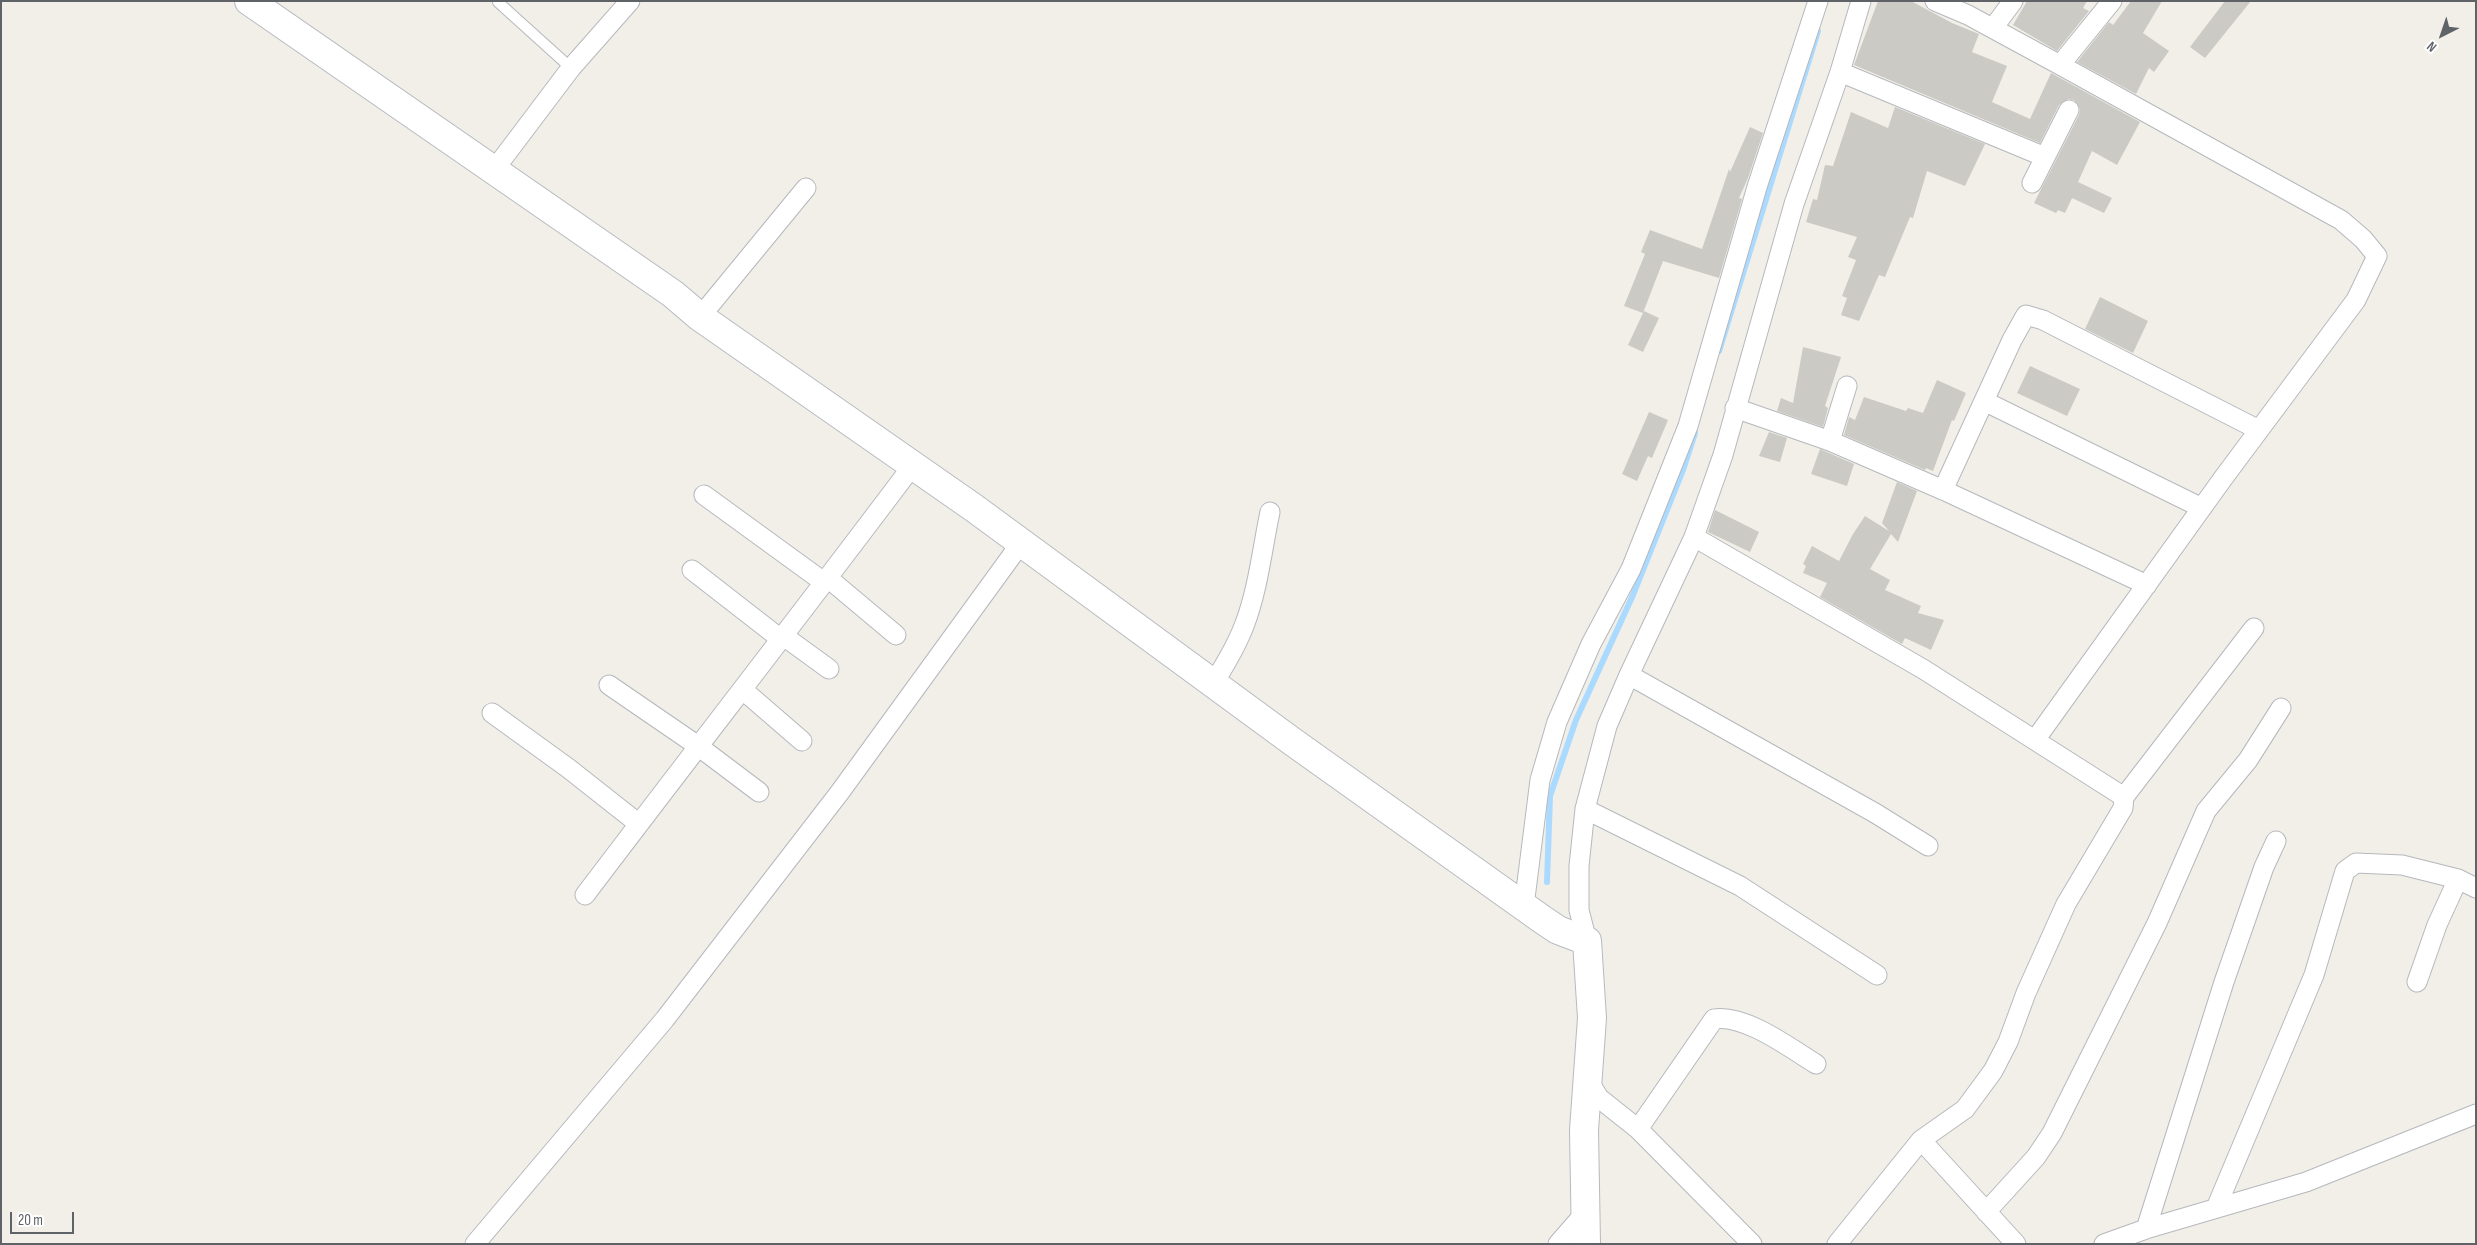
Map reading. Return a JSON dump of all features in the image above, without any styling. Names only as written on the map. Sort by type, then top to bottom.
[{"type":"street","points":[[249,1],[673,294],[700,317],[914,465],[1213,684],[1558,930],[1587,942]]},
{"type":"street","points":[[494,170],[571,68],[630,1]]},
{"type":"street","points":[[1524,906],[1540,780],[1557,722],[1591,644],[1631,569],[1688,426],[1757,187],[1818,1]]},
{"type":"street","points":[[1586,1244],[1584,1130],[1592,1018],[1587,942],[1579,910],[1579,866],[1585,809],[1607,726],[1694,537],[1723,455],[1794,204],[1840,72],[1862,1]]},
{"type":"street","points":[[1935,1],[1993,28],[2060,64],[2341,220],[2363,239],[2377,256],[2356,300],[2202,508],[2035,740]]},
{"type":"street","points":[[1993,28],[2013,1]]},
{"type":"street","points":[[2060,64],[2112,1]]},
{"type":"street","points":[[1840,72],[2045,157]]},
{"type":"street","points":[[2032,183],[2069,110]]},
{"type":"street","points":[[700,317],[806,188]]},
{"type":"street","points":[[1943,490],[2012,340],[2026,315],[2043,320],[2259,430]]},
{"type":"street","points":[[1830,441],[1847,386]]},
{"type":"street","points":[[1984,401],[2202,508]]},
{"type":"street","points":[[1735,408],[1830,441],[1943,490],[2147,585]]},
{"type":"street","points":[[585,895],[698,746],[784,638],[914,465]]},
{"type":"street","points":[[704,495],[826,580],[896,635]]},
{"type":"street","points":[[1213,684],[1231,654],[1245,624],[1255,589],[1270,512]]},
{"type":"street","points":[[1694,537],[1923,669],[2124,797]]},
{"type":"street","points":[[476,1244],[664,1019],[840,792],[1021,543]]},
{"type":"street","points":[[692,570],[828,669]]},
{"type":"street","points":[[1836,1244],[1921,1140],[1965,1109],[1993,1071],[2008,1042],[2026,992],[2060,916],[2087,865],[2123,808],[2124,797],[2254,628]]},
{"type":"street","points":[[1629,675],[1876,813],[1928,846]]},
{"type":"street","points":[[609,685],[698,746],[759,792]]},
{"type":"street","points":[[743,690],[802,741]]},
{"type":"street","points":[[1986,1212],[2036,1157],[2052,1133],[2157,924],[2206,811],[2248,760],[2281,708]]},
{"type":"street","points":[[492,712],[568,768],[639,824]]},
{"type":"street","points":[[1585,809],[1740,886],[1877,975]]},
{"type":"street","points":[[2146,1229],[2224,982],[2264,867],[2276,841]]},
{"type":"street","points":[[2216,1208],[2314,975],[2345,871],[2356,864],[2402,865],[2458,880],[2476,888]]},
{"type":"street","points":[[2417,982],[2437,925],[2458,880]]},
{"type":"street","points":[[1638,1129],[1714,1019],[1725,1017],[1752,1027],[1816,1064]]},
{"type":"street","points":[[1588,1080],[1599,1098],[1638,1129],[1752,1244]]},
{"type":"street","points":[[2104,1244],[2146,1229],[2306,1182],[2476,1114]]},
{"type":"street","points":[[1921,1140],[2016,1244]]},
{"type":"street","points":[[1558,1244],[1585,1213]]},
{"type":"lane","points":[[498,2],[571,68]]},
{"type":"building","points":[[1878,1],[1911,1],[1952,23],[1979,34],[1972,52],[2007,66],[1992,102],[2030,119],[2051,73],[2140,122],[2117,165],[2092,151],[2078,182],[2112,198],[2104,213],[2072,198],[2065,213],[2058,210],[2056,213],[2034,203],[2079,115],[2080,109],[2074,100],[2068,99],[2059,105],[2040,143],[1854,65]]},
{"type":"building","points":[[2027,1],[2087,1],[2083,8],[2089,11],[2057,51],[2013,25]]},
{"type":"building","points":[[2131,1],[2162,1],[2143,33],[2169,51],[2154,72],[2149,68],[2136,94],[2077,62],[2109,22],[2113,25]]},
{"type":"building","points":[[2225,1],[2251,1],[2205,58],[2190,47]]},
{"type":"building","points":[[1895,107],[1985,144],[1965,186],[1927,171],[1913,218],[1910,217],[1885,277],[1879,275],[1859,321],[1841,315],[1847,298],[1842,296],[1856,260],[1848,257],[1857,237],[1806,222],[1813,199],[1817,200],[1825,165],[1833,166],[1851,112],[1888,128]]},
{"type":"building","points":[[1750,127],[1763,133],[1748,178],[1739,198],[1742,199],[1719,278],[1663,261],[1643,313],[1624,306],[1645,254],[1641,252],[1650,230],[1702,249],[1729,169],[1730,172]]},
{"type":"building","points":[[2100,297],[2148,321],[2133,353],[2085,329]]},
{"type":"building","points":[[1644,311],[1659,318],[1643,352],[1628,345]]},
{"type":"building","points":[[1803,347],[1841,357],[1825,406],[1828,408],[1823,427],[1777,411],[1781,398],[1793,403]]},
{"type":"building","points":[[2030,366],[2080,389],[2067,416],[2017,393]]},
{"type":"building","points":[[1937,380],[1966,393],[1954,421],[1952,420],[1933,471],[1926,468],[1925,470],[1844,435],[1849,417],[1855,420],[1864,397],[1906,411],[1908,408],[1923,413]]},
{"type":"building","points":[[1649,412],[1668,420],[1652,458],[1648,456],[1637,481],[1622,474]]},
{"type":"building","points":[[1769,432],[1787,438],[1780,462],[1759,456]]},
{"type":"building","points":[[1820,449],[1854,464],[1847,486],[1811,474]]},
{"type":"building","points":[[1897,482],[1917,491],[1898,542],[1891,534],[1870,569],[1890,580],[1885,590],[1921,606],[1918,613],[1944,620],[1931,650],[1905,638],[1902,644],[1820,597],[1827,583],[1803,573],[1806,566],[1803,564],[1812,546],[1839,561],[1865,516],[1889,531],[1882,523]]},
{"type":"building","points":[[1715,510],[1759,532],[1750,552],[1708,532]]},
{"type":"waterway","points":[[1719,351],[1818,31]]},
{"type":"waterway","points":[[1547,882],[1550,796],[1576,720],[1633,595],[1683,470],[1695,433]]}]
